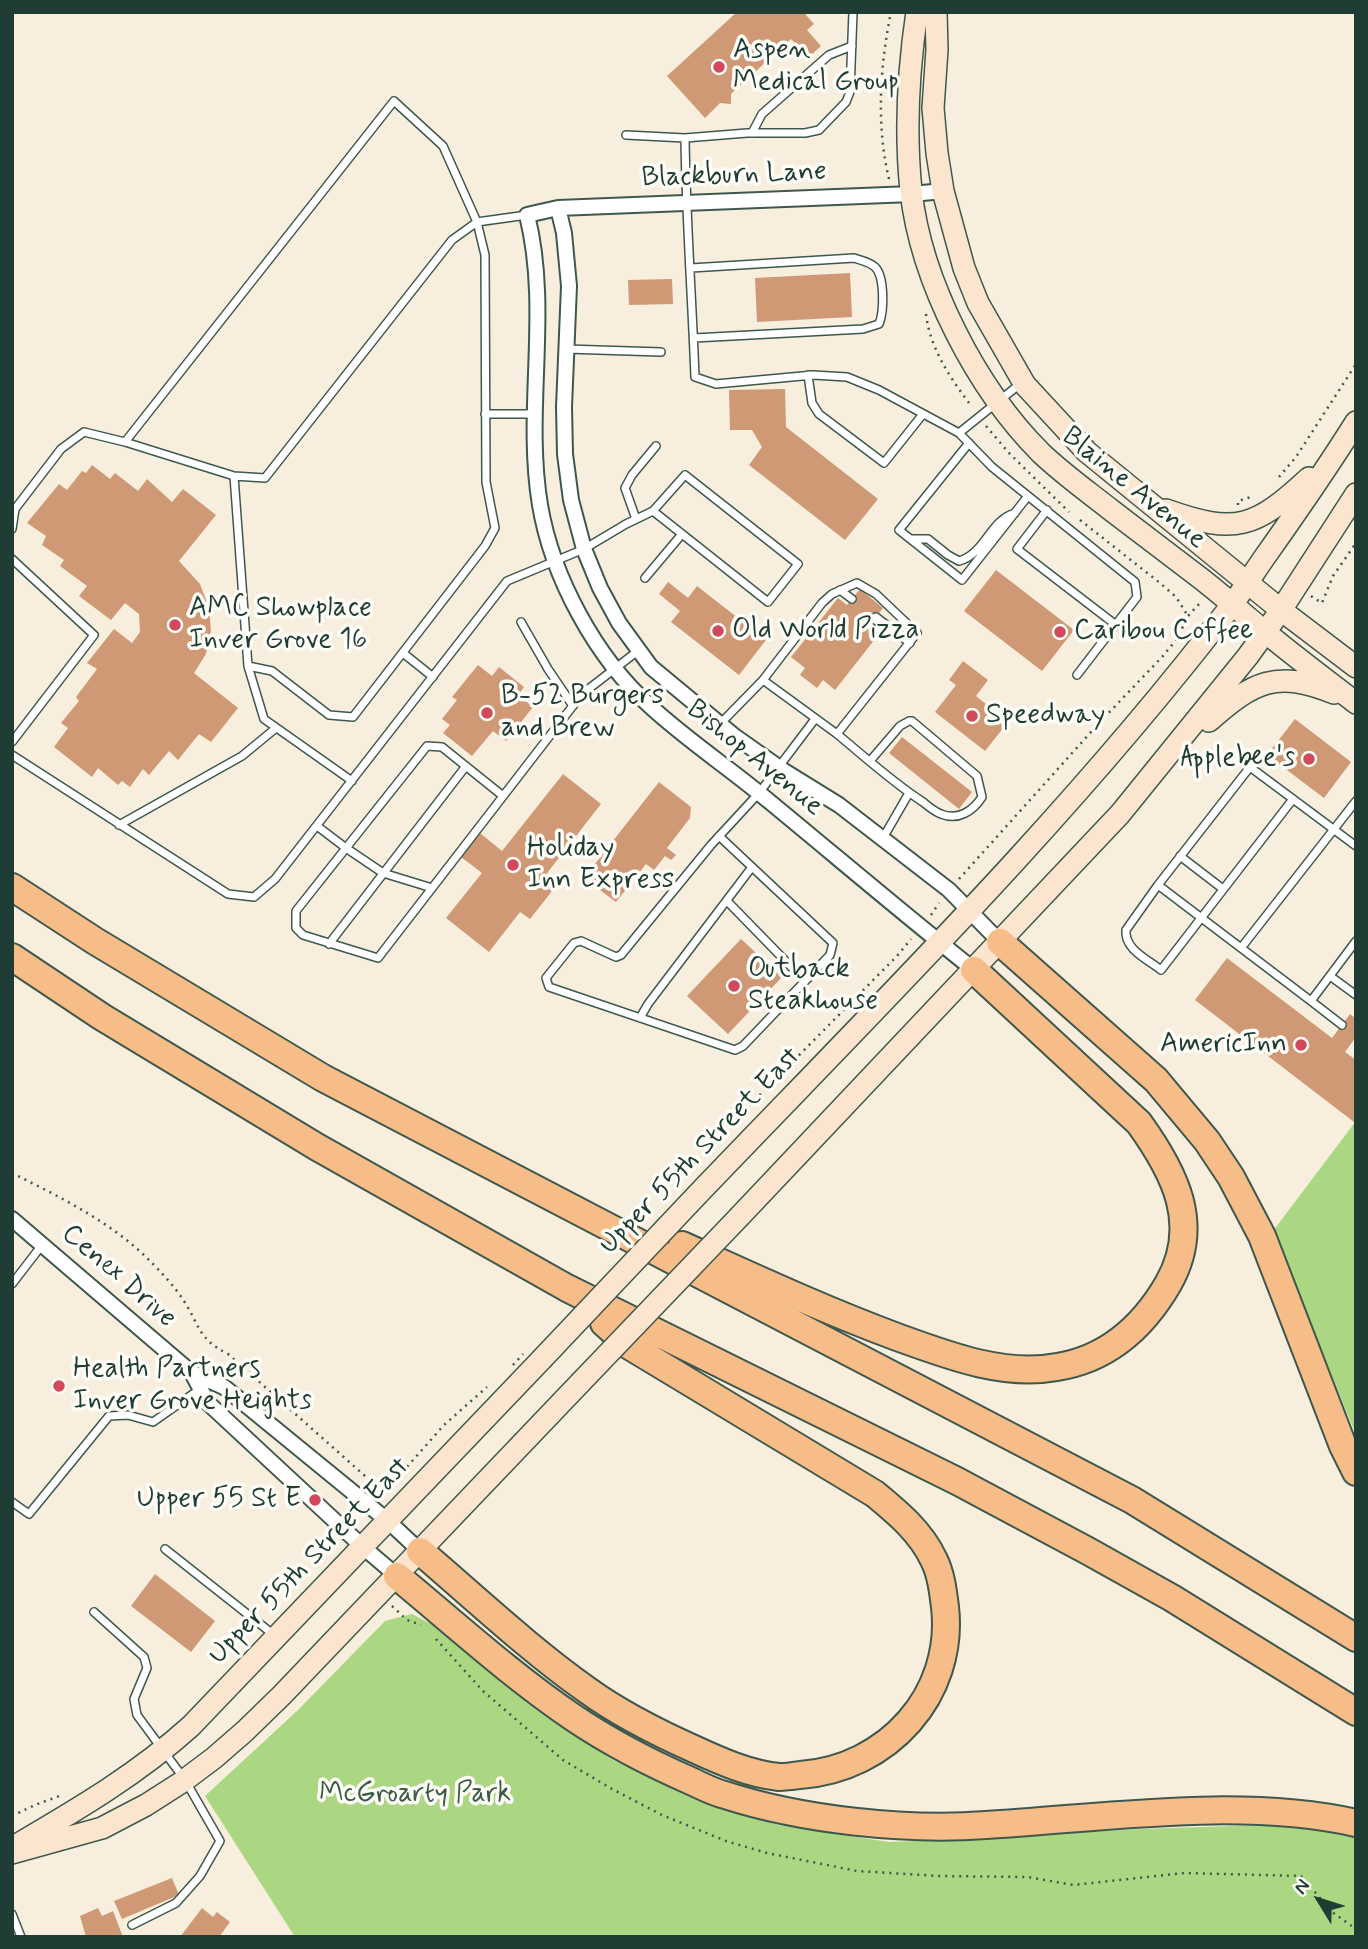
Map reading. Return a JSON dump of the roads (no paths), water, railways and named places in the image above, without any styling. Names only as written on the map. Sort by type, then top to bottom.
[{"type":"highway","points":[[12,887],[107,948],[323,1078],[1132,1500],[1356,1638]]},
{"type":"highway","points":[[1000,942],[1156,1080],[1207,1141],[1231,1177],[1262,1236],[1343,1446],[1356,1472]]},
{"type":"highway","points":[[12,957],[102,1017],[317,1147],[567,1288],[957,1481],[1088,1551],[1172,1598],[1356,1712]]},
{"type":"highway","points":[[552,1197],[655,1233],[847,1319],[941,1353],[988,1365],[1031,1370],[1090,1359],[1119,1342],[1138,1325],[1157,1303],[1172,1277],[1184,1248],[1182,1212],[1175,1181],[1160,1152],[1139,1123],[974,970]]},
{"type":"highway","points":[[420,1551],[589,1692],[671,1739],[749,1771],[780,1777],[836,1770],[871,1755],[897,1735],[918,1712],[935,1678],[944,1649],[946,1619],[943,1590],[934,1561],[919,1535],[902,1516],[875,1494],[628,1345],[567,1288]]},
{"type":"highway","points":[[397,1576],[574,1718],[658,1767],[724,1795],[848,1821],[912,1826],[982,1826],[1221,1811],[1311,1815],[1356,1823]]},
{"type":"street","name":"Blaine Avenue","points":[[917,12],[908,103],[908,152],[912,194],[922,244],[949,318],[967,355],[998,401],[1039,451],[1066,476],[1233,603],[1265,632],[1355,702]]},
{"type":"street","name":"Blaine Avenue","points":[[936,12],[937,50],[933,108],[943,191],[964,268],[978,303],[1024,382],[1087,452],[1247,583],[1356,667]]},
{"type":"street","name":"Blackburn Lane","points":[[527,215],[558,208],[943,191]]},
{"type":"street","name":"Bishop Avenue","points":[[558,208],[564,233],[569,286],[564,407],[570,500],[584,549],[600,588],[619,623],[651,667],[720,724],[778,767],[839,805],[949,890],[1000,942]]},
{"type":"street","name":"Bishop Avenue","points":[[527,215],[534,240],[538,293],[533,414],[534,461],[540,507],[555,560],[589,631],[616,669],[647,704],[760,793],[974,970]]},
{"type":"street","name":"Upper 55th Street East","points":[[12,1848],[86,1805],[164,1751],[191,1726],[940,942],[1095,773],[1156,701],[1233,603],[1356,422]]},
{"type":"street","points":[[1151,504],[1195,520],[1220,524],[1258,519],[1284,501],[1336,453]]},
{"type":"street","points":[[12,1853],[102,1828],[146,1805],[185,1780],[245,1731],[397,1576],[1120,814],[1248,656],[1356,494]]},
{"type":"street","points":[[1165,759],[1235,697],[1263,684],[1291,681],[1312,684],[1355,702]]},
{"type":"street","name":"Cenex Drive","points":[[12,1219],[192,1373],[224,1387],[367,1503],[420,1551]]},
{"type":"street","name":"Cenex Drive","points":[[192,1373],[208,1403],[397,1576]]},
{"type":"lane","points":[[626,135],[685,138],[752,133],[805,133],[819,130],[846,102],[850,92],[853,12]]},
{"type":"lane","points":[[752,133],[762,114],[829,55],[852,47]]},
{"type":"lane","points":[[125,442],[394,101],[443,146],[477,222],[485,255],[485,482],[495,528],[485,546],[353,717],[329,715],[272,671],[248,666]]},
{"type":"lane","points":[[685,138],[695,377],[716,384],[808,376],[847,377],[879,390],[959,433],[992,467],[1135,582],[1137,597],[1077,675]]},
{"type":"lane","points":[[12,529],[15,509],[61,449],[84,432],[234,476],[265,478],[452,240],[477,222],[527,215]]},
{"type":"lane","points":[[691,268],[853,258],[875,267],[880,277],[883,315],[879,324],[863,329],[694,338]]},
{"type":"lane","points":[[566,349],[662,352]]},
{"type":"lane","points":[[808,376],[813,403],[819,414],[884,463],[923,414]]},
{"type":"lane","points":[[959,433],[1024,382]]},
{"type":"lane","points":[[485,414],[533,414]]},
{"type":"lane","points":[[969,443],[899,530],[962,580],[1028,496]]},
{"type":"lane","points":[[636,519],[625,488],[656,446]]},
{"type":"lane","points":[[12,755],[228,894],[254,897],[275,879],[508,581],[584,549],[653,511],[685,475],[798,564],[768,602],[653,511]]},
{"type":"lane","points":[[234,476],[248,666],[264,719],[352,781]]},
{"type":"lane","points":[[1047,510],[1017,549],[1116,625]]},
{"type":"lane","points":[[910,538],[928,539],[959,561],[969,558],[1005,516],[1015,513]]},
{"type":"lane","points":[[645,578],[682,534]]},
{"type":"lane","points":[[12,559],[94,635],[12,742]]},
{"type":"lane","points":[[720,724],[763,680],[822,603],[832,594],[857,583],[868,589],[917,633],[837,734]]},
{"type":"lane","points":[[840,590],[852,599]]},
{"type":"lane","points":[[876,617],[909,643]]},
{"type":"lane","points":[[521,622],[573,706]]},
{"type":"lane","points":[[503,796],[442,747],[427,746],[296,911],[296,928],[303,935],[378,958],[582,694],[639,650]]},
{"type":"lane","points":[[403,653],[433,677]]},
{"type":"lane","points":[[763,680],[941,815],[960,816],[975,808],[982,797],[976,776],[909,721],[900,726],[870,761]]},
{"type":"lane","points":[[719,836],[833,943],[830,955],[743,1046],[735,1050],[549,986],[546,978],[574,943],[581,941],[616,957],[621,955],[719,836],[760,793],[815,719]]},
{"type":"lane","points":[[119,825],[242,756],[276,727]]},
{"type":"lane","points":[[329,944],[466,766]]},
{"type":"lane","points":[[1293,799],[1161,970],[1131,947],[1125,939],[1126,930],[1250,767],[1293,799],[1334,830],[1356,846]]},
{"type":"lane","points":[[883,839],[909,793]]},
{"type":"lane","points":[[1241,948],[1356,802]]},
{"type":"lane","points":[[317,826],[383,873],[432,888]]},
{"type":"lane","points":[[1180,856],[1223,889]]},
{"type":"lane","points":[[640,1018],[752,867]]},
{"type":"lane","points":[[1158,885],[1342,1025]]},
{"type":"lane","points":[[727,901],[805,981]]},
{"type":"lane","points":[[1311,1001],[1356,941]]},
{"type":"lane","points":[[1330,975],[1356,995]]},
{"type":"lane","points":[[12,1284],[42,1244]]},
{"type":"lane","points":[[12,1502],[29,1514],[109,1416],[128,1415],[153,1422],[201,1388]]},
{"type":"lane","points":[[164,1549],[276,1637]]},
{"type":"lane","points":[[94,1612],[144,1657],[147,1668],[134,1699],[137,1715],[185,1780],[220,1841],[200,1876],[176,1903],[132,1925]]},
{"type":"lane","points":[[12,1914],[21,1937]]},
{"type":"place","name":"Aspen Medical Group","points":[[719,67]]},
{"type":"place","name":"AMC Showplace Inver Grove 16","points":[[175,625]]},
{"type":"place","name":"Old World Pizza","points":[[718,631]]},
{"type":"place","name":"Caribou Coffee","points":[[1060,632]]},
{"type":"place","name":"B-52 Burgers and Brew","points":[[487,713]]},
{"type":"place","name":"Speedway","points":[[972,716]]},
{"type":"place","name":"Applebee's","points":[[1309,759]]},
{"type":"place","name":"Holiday Inn Express","points":[[513,865]]},
{"type":"place","name":"Outback Steakhouse","points":[[734,986]]},
{"type":"place","name":"AmericInn","points":[[1301,1045]]},
{"type":"place","name":"Health Partners Inver Grove Heights","points":[[59,1386]]},
{"type":"place","name":"Upper 55 St E","points":[[315,1500]]},
{"type":"park label","name":"McGroarty Park","points":[[415,1795]]}]
